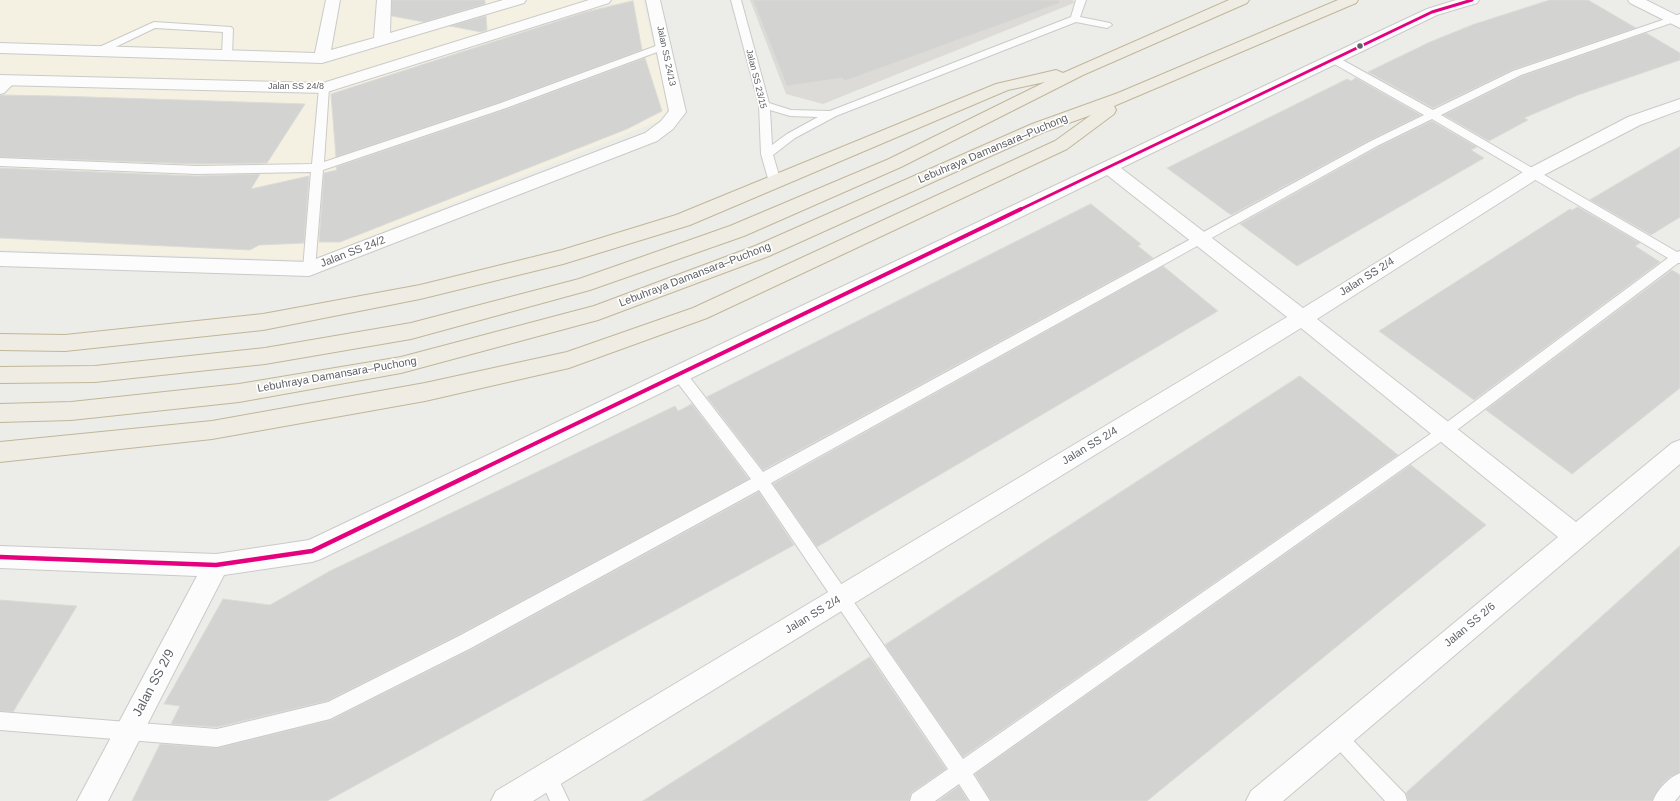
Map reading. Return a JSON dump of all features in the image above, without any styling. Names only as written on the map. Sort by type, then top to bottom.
[{"type":"highway","points":[[0,376],[95,374],[265,356],[411,331],[583,285],[737,231],[896,163],[1077,72],[1242,0]]},
{"type":"highway","name":"Lebuhraya Damansara–Puchong","points":[[0,413],[71,412],[239,393],[402,365],[598,312],[762,251],[1038,128],[1124,97],[1351,0]]},
{"type":"highway","points":[[0,342],[65,343],[262,322],[420,292],[570,255],[683,220],[1002,87],[1038,78],[1077,72]]},
{"type":"highway","points":[[0,452],[212,430],[425,392],[569,360],[700,313],[1061,145],[1124,97]]},
{"type":"street","points":[[322,58],[333,0]]},
{"type":"street","points":[[382,40],[384,0]]},
{"type":"street","points":[[0,48],[322,58],[498,3],[519,0]]},
{"type":"street","name":"Jalan SS 24/8","points":[[4,84],[324,88],[604,0]]},
{"type":"street","name":"Jalan SS 24/13","points":[[653,0],[678,112]]},
{"type":"street","points":[[0,557],[216,565],[312,551],[1333,59],[1432,12],[1472,0]]},
{"type":"street","points":[[1635,0],[1678,20]]},
{"type":"street","name":"Jalan SS 2/4","points":[[506,801],[1302,318],[1534,173],[1634,121],[1680,104]]},
{"type":"street","name":"Jalan SS 24/2","points":[[0,260],[309,269],[651,137],[667,125],[678,112]]},
{"type":"street","points":[[1108,167],[1199,240],[1302,318],[1576,537]]},
{"type":"street","name":"Jalan SS 2/6","points":[[1260,801],[1680,450]]},
{"type":"street","name":"Jalan SS 2/9","points":[[92,801],[216,565]]},
{"type":"lane","name":"Jalan SS 23/15","points":[[736,0],[764,105],[767,154],[775,182]]},
{"type":"lane","points":[[1075,20],[1081,0]]},
{"type":"lane","points":[[767,154],[791,136],[832,114],[1075,20],[1107,25]]},
{"type":"lane","points":[[0,721],[217,738],[330,710],[465,642],[1373,144],[1517,73],[1678,20]]},
{"type":"lane","points":[[99,51],[154,25],[228,29],[227,55]]},
{"type":"lane","points":[[0,162],[197,170],[316,168],[502,106],[664,46]]},
{"type":"lane","points":[[918,801],[1444,432],[1679,257],[1333,59]]},
{"type":"lane","points":[[309,269],[316,168],[324,88]]},
{"type":"lane","points":[[764,105],[790,113],[807,115],[832,114]]},
{"type":"lane","points":[[679,374],[761,481],[981,801]]},
{"type":"lane","points":[[1337,736],[1398,801]]},
{"type":"lane","points":[[548,776],[560,801]]},
{"type":"lane","points":[[1662,801],[1680,782]]},
{"type":"shaded area","points":[[0,0],[643,0],[669,108],[659,121],[311,260],[0,250]]},
{"type":"shaded area","points":[[750,0],[1073,0],[1074,3],[823,104],[786,94]]},
{"type":"building","points":[[392,0],[485,0],[485,4],[424,22],[392,16]]},
{"type":"building","points":[[753,0],[1059,0],[1060,3],[845,81],[842,78],[787,86]]},
{"type":"building","points":[[1550,0],[1588,0],[1636,28],[1512,70],[1433,108],[1368,72],[1430,42],[1472,25]]},
{"type":"building","points":[[633,1],[642,50],[498,103],[336,157],[331,94],[586,12]]},
{"type":"building","points":[[486,16],[487,30],[481,32],[450,26]]},
{"type":"building","points":[[1646,33],[1680,53],[1680,60],[1578,95],[1524,118],[1528,120],[1489,141],[1444,115],[1522,76]]},
{"type":"building","points":[[645,58],[662,111],[627,129],[340,242],[319,242],[324,173],[337,170],[336,167],[507,109]]},
{"type":"building","points":[[1356,78],[1421,115],[1368,141],[1231,215],[1167,168],[1347,79],[1351,81]]},
{"type":"building","points":[[0,95],[305,104],[267,163],[197,164],[0,157]]},
{"type":"building","points":[[1432,121],[1477,147],[1471,150],[1484,158],[1297,266],[1240,224],[1378,147]]},
{"type":"building","points":[[1680,147],[1680,217],[1651,235],[1590,200]]},
{"type":"building","points":[[0,168],[197,176],[260,174],[251,189],[309,176],[304,243],[259,245],[250,250],[0,238]]},
{"type":"building","points":[[1091,204],[1141,244],[1138,246],[1153,258],[763,470],[707,397]]},
{"type":"building","points":[[1578,207],[1640,243],[1635,246],[1660,262],[1474,400],[1379,331],[1570,209],[1572,210]]},
{"type":"building","points":[[1163,266],[1218,311],[817,547],[773,484]]},
{"type":"building","points":[[1672,270],[1680,275],[1680,388],[1572,474],[1486,410]]},
{"type":"building","points":[[1300,376],[1398,455],[963,757],[885,645]]},
{"type":"building","points":[[692,404],[749,479],[458,635],[327,701],[217,727],[171,724],[180,706],[164,704],[223,599],[270,605],[330,571],[675,406],[678,411]]},
{"type":"building","points":[[1411,465],[1486,525],[1147,801],[991,801],[975,774]]},
{"type":"building","points":[[759,492],[794,545],[327,801],[132,801],[160,744],[217,748],[331,720],[472,649]]},
{"type":"building","points":[[1680,546],[1680,772],[1671,776],[1663,783],[1652,801],[1408,801],[1406,793]]},
{"type":"building","points":[[0,600],[77,606],[13,712],[0,711]]},
{"type":"building","points":[[870,657],[946,769],[911,793],[909,801],[643,801]]},
{"type":"building","points":[[959,786],[968,801],[938,801]]},
{"type":"transit line","points":[[0,557],[216,565],[312,551],[1383,35],[1432,12],[1472,0]]}]
